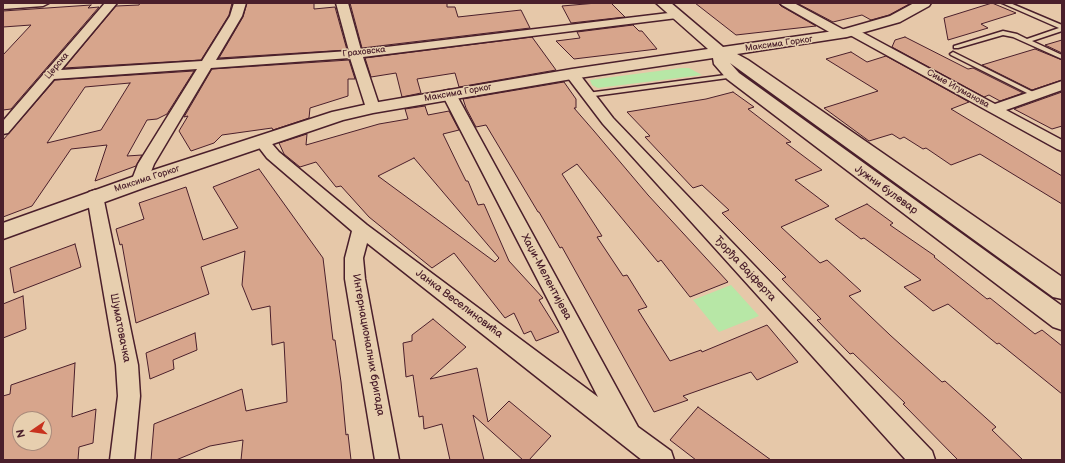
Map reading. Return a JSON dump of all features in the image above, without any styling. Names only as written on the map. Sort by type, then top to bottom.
[{"type":"main road","name":"Јужни булевар","points":[[663,3],[720,52],[742,63],[1062,290]]},
{"type":"main road","name":"Максима Горког","points":[[3,231],[95,196],[338,116],[449,94],[848,33],[896,19],[924,3]]},
{"type":"main road","name":"Јужни булевар","points":[[720,52],[722,64],[733,76],[1062,320]]},
{"type":"street","points":[[3,6],[43,3]]},
{"type":"street","name":"Церска","points":[[3,130],[111,3]]},
{"type":"street","points":[[139,182],[146,164],[204,65],[236,16],[240,3]]},
{"type":"street","points":[[342,3],[373,108]]},
{"type":"street","name":"Симе Игуманова","points":[[786,3],[848,33],[1062,146]]},
{"type":"street","name":"Граховска","points":[[50,75],[356,54],[677,15]]},
{"type":"street","name":"Ђорђа Вајферта","points":[[572,74],[608,122],[648,166],[923,460]]},
{"type":"street","points":[[994,109],[1062,85]]},
{"type":"street","name":"Хаџи-Мелентијева","points":[[449,94],[643,460]]},
{"type":"street","name":"Јанка Веселиновића","points":[[262,141],[273,156],[361,229],[662,460]]},
{"type":"street","name":"Шуматовачка","points":[[95,196],[127,365],[129,396],[122,460]]},
{"type":"street","name":"Интернационалних бригада","points":[[361,229],[354,258],[355,278],[387,460]]},
{"type":"lane","points":[[1005,3],[1062,28]]},
{"type":"lane","points":[[1026,40],[1062,28]]},
{"type":"lane","points":[[1035,95],[955,51],[1000,33],[1015,35],[1062,57]]},
{"type":"lane","points":[[587,95],[733,76]]},
{"type":"green space","points":[[689,68],[702,75],[598,88],[592,85],[590,80]]},
{"type":"green space","points":[[731,285],[759,316],[719,332],[693,300]]},
{"type":"building","points":[[140,3],[232,3],[229,15],[201,60],[64,68],[116,6],[139,5]]},
{"type":"building","points":[[247,3],[314,3],[314,9],[335,7],[347,50],[219,58],[243,17]]},
{"type":"building","points":[[350,3],[447,3],[447,7],[455,7],[458,17],[521,10],[530,28],[362,48]]},
{"type":"building","points":[[611,3],[625,17],[571,23],[562,6]]},
{"type":"building","points":[[695,3],[778,3],[816,26],[736,35]]},
{"type":"building","points":[[797,3],[911,3],[889,15],[871,20],[862,15],[833,22]]},
{"type":"building","points":[[992,3],[1016,13],[981,24],[988,28],[948,40],[944,18]]},
{"type":"building","points":[[91,5],[88,8],[99,7],[11,109],[3,110],[3,55],[31,25],[3,27],[3,11]]},
{"type":"building","points":[[633,25],[639,31],[642,31],[657,49],[574,59],[556,41],[580,38],[577,32]]},
{"type":"building","points":[[532,37],[556,70],[459,87],[455,73],[417,79],[421,93],[402,97],[396,73],[371,77],[365,58]]},
{"type":"building","points":[[905,37],[968,69],[973,68],[1023,93],[1000,101],[989,95],[984,97],[892,47],[895,40]]},
{"type":"building","points":[[1062,40],[1062,53],[1045,45]]},
{"type":"building","points":[[1035,49],[1062,60],[1062,80],[1032,90],[982,65]]},
{"type":"building","points":[[851,52],[867,62],[886,56],[969,102],[951,109],[1062,176],[1062,204],[980,154],[951,165],[926,148],[923,149],[904,137],[900,139],[892,134],[869,141],[824,108],[878,91],[826,59]]},
{"type":"building","points":[[349,60],[355,79],[348,79],[348,96],[310,108],[309,118],[273,130],[272,128],[222,135],[214,143],[191,151],[179,131],[188,116],[184,117],[212,69]]},
{"type":"building","points":[[194,71],[167,114],[157,119],[147,120],[127,156],[142,155],[136,166],[95,181],[107,145],[71,149],[32,206],[3,217],[3,140],[55,80]],"holes":[[[130,83],[101,130],[47,143],[85,87]]]},
{"type":"building","points":[[564,82],[576,99],[576,108],[574,108],[648,195],[728,282],[690,297],[661,260],[658,262],[577,164],[562,174],[602,236],[597,237],[623,276],[627,275],[647,307],[638,310],[670,361],[701,350],[702,352],[767,325],[798,362],[757,380],[751,372],[683,396],[688,400],[654,412],[562,247],[560,248],[486,125],[476,127],[463,99]]},
{"type":"building","points":[[733,92],[754,107],[748,109],[791,142],[786,143],[822,170],[795,180],[829,206],[781,227],[820,263],[827,260],[861,291],[849,296],[942,382],[945,381],[996,427],[992,430],[1023,460],[958,460],[903,404],[905,403],[853,353],[850,354],[817,320],[821,319],[782,279],[786,277],[722,213],[729,210],[702,185],[693,188],[645,137],[650,136],[627,112],[706,99]]},
{"type":"building","points":[[1062,92],[1062,126],[1052,129],[1014,109]]},
{"type":"building","points":[[425,106],[428,115],[449,111],[459,130],[443,134],[459,167],[466,181],[468,181],[478,205],[484,204],[509,261],[543,298],[539,300],[559,332],[536,341],[531,331],[524,334],[514,313],[505,318],[454,253],[432,268],[369,217],[341,186],[336,187],[316,162],[300,167],[284,154],[279,143],[307,134],[306,145],[379,124],[408,119],[405,109]],"holes":[[[414,158],[499,258],[495,262],[378,176]]]},
{"type":"building","points":[[259,169],[323,258],[333,340],[335,340],[341,382],[346,435],[348,434],[351,460],[241,460],[243,440],[210,446],[176,460],[151,460],[154,424],[242,389],[246,411],[287,402],[284,342],[272,345],[270,306],[252,310],[242,285],[245,251],[201,267],[209,294],[136,323],[122,244],[120,245],[116,229],[144,219],[139,203],[186,187],[203,240],[238,228],[213,187]]},
{"type":"building","points":[[867,204],[893,223],[890,225],[935,256],[934,257],[987,299],[990,298],[1035,334],[1042,330],[1062,346],[1062,394],[948,304],[933,311],[904,287],[921,280],[864,238],[861,239],[835,219]]},
{"type":"building","points":[[75,244],[81,267],[14,293],[10,268]]},
{"type":"building","points":[[23,296],[26,329],[3,338],[3,304]]},
{"type":"building","points":[[433,319],[466,347],[430,379],[477,368],[488,422],[509,401],[551,436],[529,460],[523,460],[473,415],[484,460],[450,460],[442,424],[424,429],[423,416],[419,417],[413,375],[406,377],[403,343],[412,341],[412,335]]},
{"type":"building","points":[[195,333],[197,350],[173,360],[174,369],[150,379],[146,353]]},
{"type":"building","points":[[75,363],[72,417],[96,409],[93,443],[79,447],[78,460],[3,460],[3,396],[10,394],[11,385]]},
{"type":"building","points":[[698,407],[771,460],[696,460],[670,440]]}]
